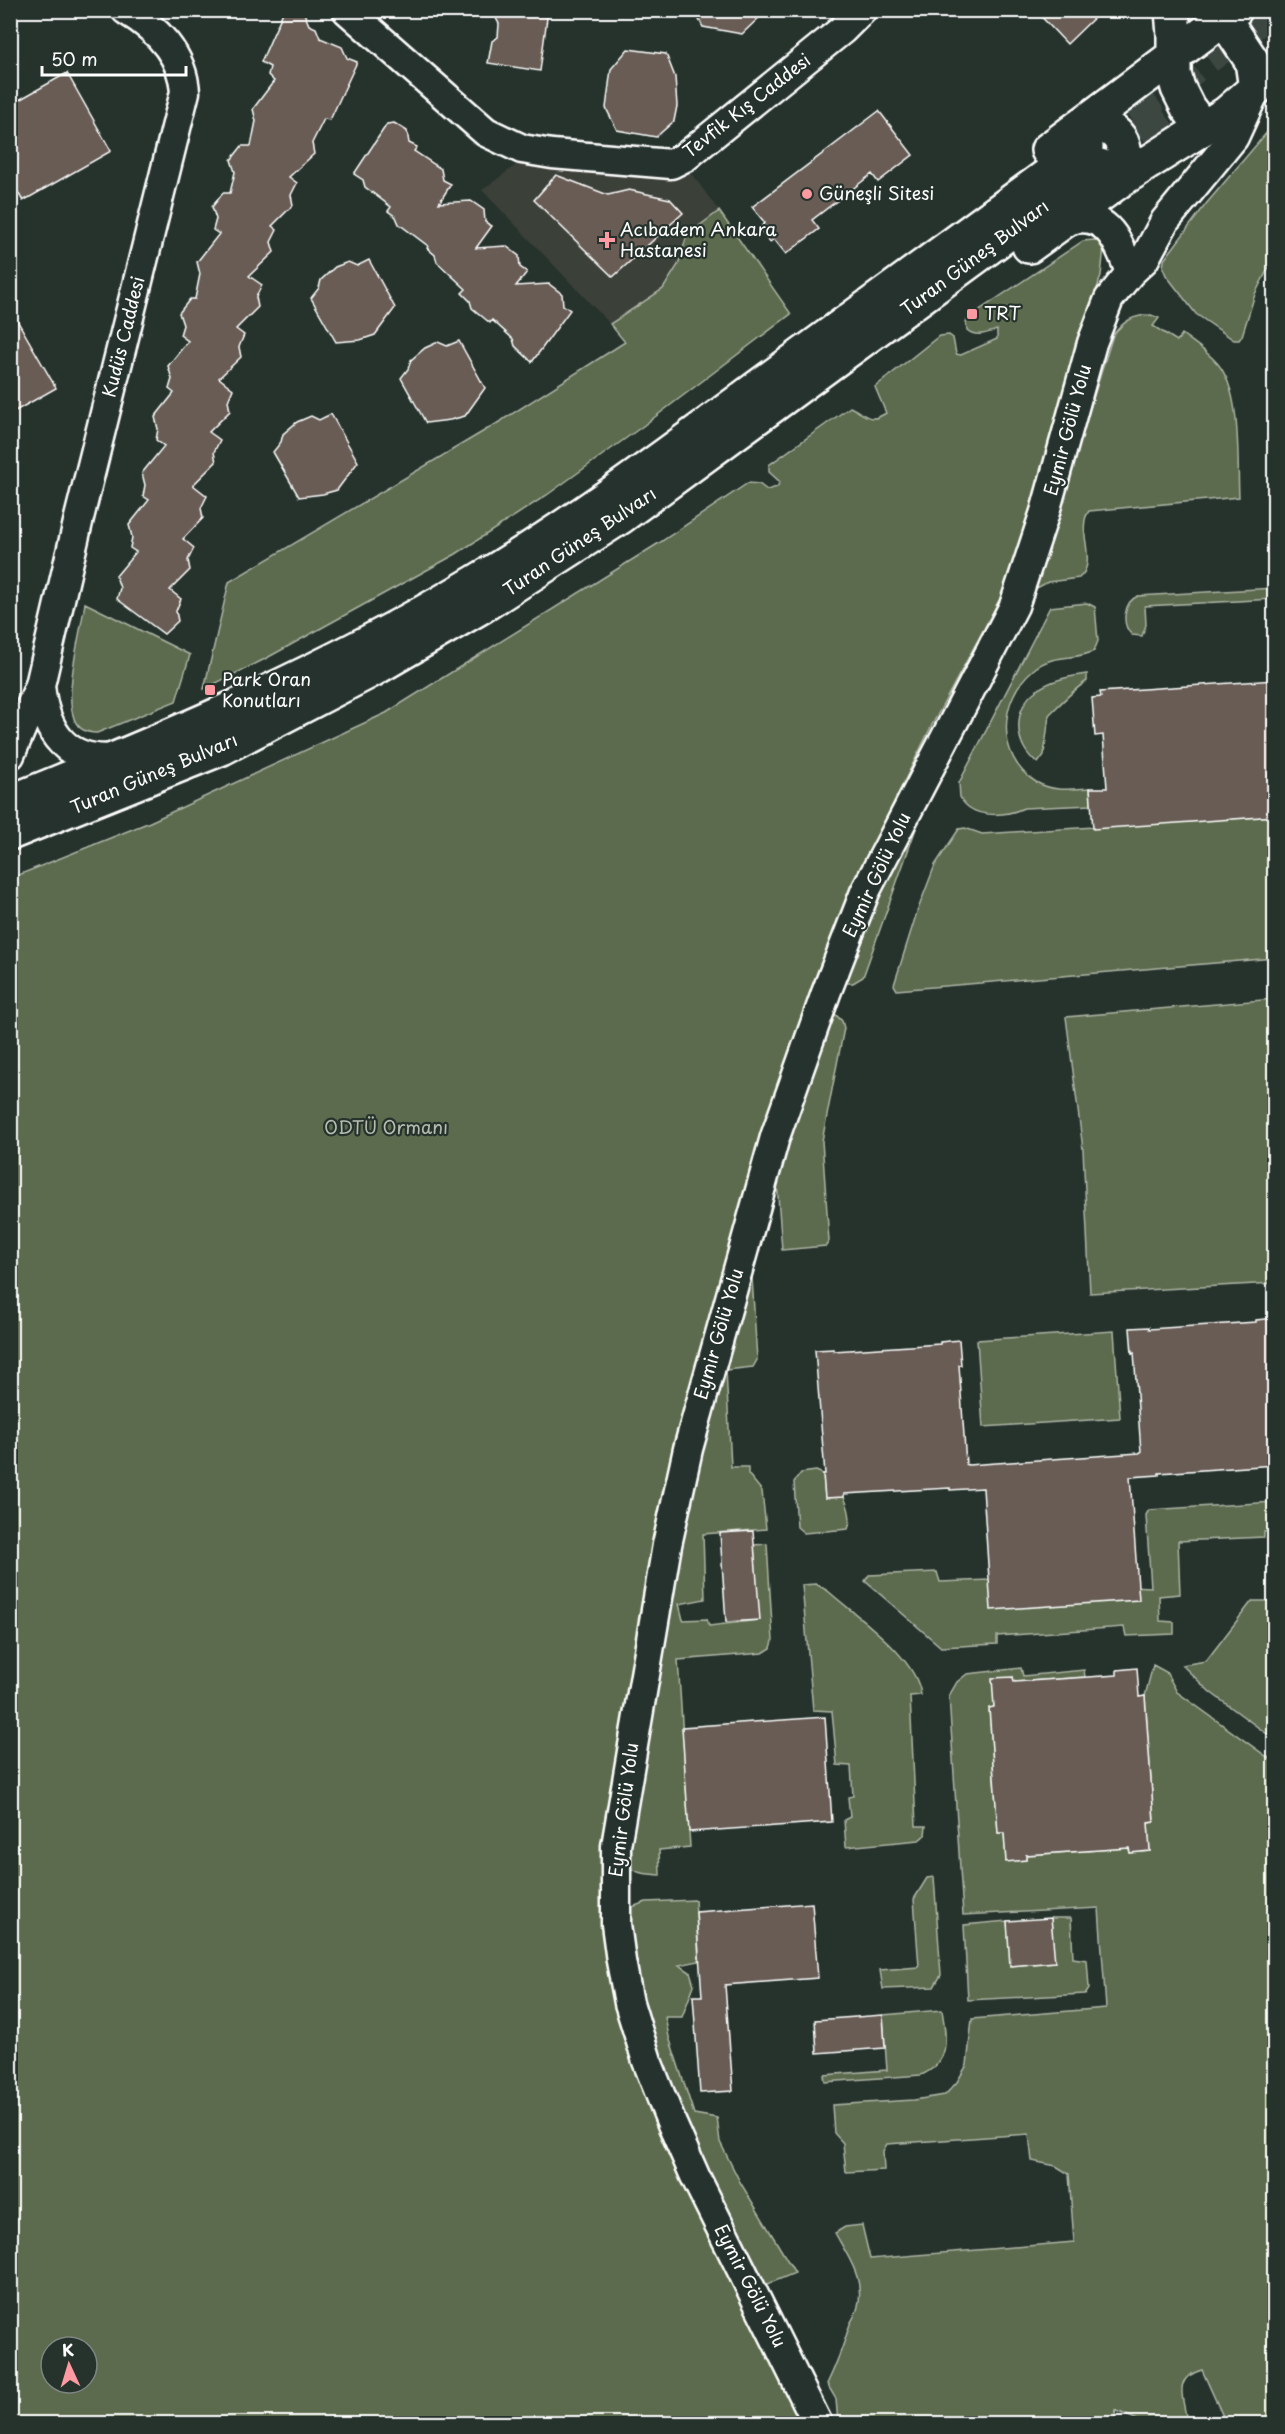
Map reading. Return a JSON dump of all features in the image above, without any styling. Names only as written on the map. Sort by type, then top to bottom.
[{"type":"main road","points":[[1172,10],[1174,74],[1178,88],[1203,128]]},
{"type":"main road","points":[[218,732],[271,672],[461,566],[556,508],[645,447],[1096,155],[1203,128],[1227,113],[1265,81],[1226,13],[1175,54],[1096,155],[1061,223],[690,494],[611,549],[485,629],[363,698],[288,728],[218,732]]},
{"type":"main road","name":"Turan Güneş Bulvarı","points":[[10,833],[218,732],[362,675],[472,612],[622,516],[1096,155]]},
{"type":"main road","name":"Turan Güneş Bulvarı","points":[[10,802],[121,757],[218,732]]},
{"type":"street","name":"Kudüs Caddesi","points":[[10,755],[40,685],[185,92],[184,77],[169,47],[158,33],[126,10]]},
{"type":"street","name":"Tevfik Kış Caddesi","points":[[347,10],[486,132],[522,149],[552,154],[671,164],[685,157],[704,142],[842,30],[862,10]]},
{"type":"street","name":"Eymir Gölü Yolu","points":[[818,2424],[695,2176],[647,2061],[621,1961],[616,1924],[616,1846],[667,1545],[688,1449],[775,1137],[865,892],[1014,606],[1046,512],[1092,343],[1109,299],[1144,260],[1166,221],[1234,137],[1265,81]]},
{"type":"street","points":[[1130,273],[1135,251],[1142,236],[1185,178],[1203,128]]},
{"type":"street","points":[[1061,223],[1073,218],[1086,217],[1106,227],[1123,251],[1130,273]]},
{"type":"street","name":"Kudüs Caddesi","points":[[40,685],[47,718],[63,744],[87,758],[121,757]]},
{"type":"shaded area","name":"Acıbadem Ankara Hastanesi","points":[[524,159],[649,178],[692,174],[719,211],[687,235],[679,265],[663,289],[610,324],[482,190]]},
{"type":"green space","points":[[1274,124],[1274,257],[1255,294],[1242,336],[1239,340],[1234,340],[1196,314],[1166,275],[1163,268],[1164,260],[1206,204]]},
{"type":"green space","points":[[719,211],[791,314],[547,495],[456,554],[265,659],[204,689],[229,582],[496,424],[625,342],[610,324],[663,289],[678,265],[687,235]]},
{"type":"green space","name":"ODTÜ Ormanı","points":[[1094,240],[1100,242],[1104,247],[1101,275],[1036,498],[1008,584],[932,725],[855,881],[749,1227],[627,1774],[629,2003],[818,2423],[11,2424],[11,878],[150,822],[386,713],[659,543],[748,483],[759,484],[767,490],[777,487],[780,482],[769,472],[769,465],[850,407],[872,418],[886,413],[875,387],[939,336],[949,335],[953,338],[956,354],[961,355],[997,339],[997,330],[978,334],[967,330],[966,322],[969,317],[1083,241]]},
{"type":"green space","points":[[1151,315],[1159,318],[1153,326],[1177,341],[1182,334],[1210,356],[1226,377],[1235,409],[1239,497],[1089,511],[1084,527],[1087,555],[1085,571],[1079,578],[1048,582],[1033,590],[1113,335],[1129,320]]},
{"type":"green space","points":[[1274,321],[1274,478],[1268,347]]},
{"type":"green space","points":[[1274,588],[1274,599],[1145,606],[1146,625],[1142,636],[1132,635],[1126,626],[1125,614],[1129,603],[1138,596]]},
{"type":"green space","points":[[85,603],[190,655],[176,701],[97,733],[85,731],[79,726],[74,720],[71,690],[74,660]]},
{"type":"green space","points":[[1087,603],[1095,607],[1098,641],[1094,651],[1048,661],[1033,670],[1013,696],[1006,727],[1013,758],[1023,771],[1036,782],[1049,787],[1090,788],[1091,805],[1024,808],[998,814],[980,813],[972,809],[960,797],[959,783],[1050,607]]},
{"type":"green space","points":[[1087,674],[1087,681],[1049,715],[1044,755],[1038,763],[1030,756],[1020,737],[1020,716],[1023,706],[1029,697],[1049,683]]},
{"type":"green space","points":[[934,778],[863,977],[853,983],[845,983],[878,885]]},
{"type":"green space","points":[[1274,816],[1274,958],[897,990],[894,985],[917,912],[935,865],[959,829],[965,828],[982,834]]},
{"type":"green space","points":[[1274,999],[1274,1283],[1090,1293],[1083,1149],[1066,1017]]},
{"type":"green space","points":[[833,1012],[842,1021],[844,1028],[822,1141],[829,1241],[826,1246],[782,1250],[777,1182],[779,1167]]},
{"type":"green space","points":[[744,1277],[752,1277],[757,1360],[753,1367],[726,1370],[731,1467],[748,1467],[748,1474],[762,1491],[766,1529],[703,1534],[705,1599],[679,1604],[683,1620],[707,1619],[709,1626],[759,1620],[754,1545],[767,1544],[773,1641],[771,1648],[763,1653],[678,1660],[690,1847],[659,1850],[660,1875],[645,1874],[633,1870],[626,1864],[675,1540]]},
{"type":"green space","points":[[1114,1331],[1120,1418],[983,1427],[977,1340]]},
{"type":"green space","points":[[816,1471],[823,1474],[825,1498],[844,1497],[850,1517],[848,1529],[804,1533],[797,1527],[794,1482],[801,1473]]},
{"type":"green space","points":[[1274,1502],[1274,1531],[1264,1532],[1264,1537],[1178,1541],[1180,1594],[1159,1596],[1160,1621],[1174,1622],[1174,1634],[1126,1636],[1124,1627],[997,1636],[997,1644],[941,1647],[865,1581],[869,1575],[937,1572],[940,1582],[989,1580],[1151,1587],[1146,1515],[1149,1510]]},
{"type":"green space","points":[[816,1584],[828,1591],[884,1638],[909,1666],[917,1681],[921,1695],[910,1696],[916,1826],[926,1826],[925,1835],[919,1840],[846,1847],[844,1820],[850,1817],[848,1797],[853,1796],[851,1766],[837,1765],[832,1711],[813,1710],[802,1585]]},
{"type":"green space","points":[[1252,1601],[1273,1601],[1274,1739],[1210,1692],[1182,1665],[1206,1661]]},
{"type":"green space","points":[[1153,1665],[1166,1672],[1177,1692],[1274,1762],[1274,2423],[1226,2423],[1202,2370],[1192,2374],[1183,2384],[1182,2398],[1187,2424],[1144,2423],[1115,2410],[1117,2423],[838,2423],[836,2399],[827,2384],[856,2312],[860,2296],[854,2268],[835,2233],[845,2227],[862,2225],[870,2259],[1074,2242],[1069,2174],[1056,2166],[1032,2161],[1029,2134],[887,2144],[883,2151],[884,2170],[846,2172],[843,2143],[834,2133],[832,2105],[914,2100],[945,2095],[957,2082],[967,2065],[972,2019],[1106,2008],[1099,1908],[963,1915],[949,1696],[957,1682],[967,1674],[1021,1668],[1023,1676],[1084,1670],[1085,1677],[1014,1682],[1013,1677],[994,1707],[989,1708],[998,1833],[1004,1833],[1006,1861],[1026,1860],[1026,1855],[1129,1848],[1130,1853],[1150,1851],[1148,1823],[1154,1822],[1145,1696]]},
{"type":"green space","points":[[934,1877],[941,1975],[934,1987],[883,1989],[880,1970],[919,1967],[914,1899],[927,1878]]},
{"type":"green space","points":[[695,1900],[699,1961],[679,1965],[690,1972],[694,1985],[682,2017],[665,2017],[669,2037],[694,2114],[717,2118],[720,2142],[740,2182],[795,2273],[758,2288],[682,2129],[626,1957],[629,1908],[646,1902]]},
{"type":"green space","points":[[1051,1918],[1071,1918],[1073,1958],[1087,1960],[1089,1988],[1085,1994],[968,2000],[964,1925],[1007,1921],[1011,1966],[1054,1962]]},
{"type":"green space","points":[[942,2010],[945,2048],[938,2063],[931,2070],[921,2075],[825,2082],[824,2075],[887,2070],[883,2015]]},
{"type":"building","points":[[284,10],[297,10],[304,13],[309,25],[316,28],[320,38],[342,47],[347,58],[357,62],[330,120],[324,119],[312,143],[314,154],[289,177],[297,183],[291,195],[293,205],[272,226],[277,230],[271,242],[274,252],[249,276],[262,285],[256,297],[258,307],[236,329],[244,335],[239,347],[241,357],[219,378],[233,389],[228,401],[230,411],[209,432],[220,440],[214,452],[216,462],[193,485],[207,496],[201,508],[203,518],[183,539],[194,548],[188,560],[190,570],[170,590],[181,599],[176,611],[178,621],[164,634],[117,599],[120,588],[116,576],[136,552],[130,548],[132,537],[129,525],[149,500],[143,496],[145,485],[142,473],[164,446],[156,440],[158,429],[155,417],[174,393],[169,389],[172,379],[168,366],[188,341],[180,335],[183,325],[179,313],[190,299],[195,299],[200,274],[197,262],[219,234],[213,230],[216,219],[212,207],[223,193],[230,193],[235,172],[231,160],[242,146],[251,146],[256,121],[253,109],[274,81],[268,75],[270,67],[261,62]]},
{"type":"building","points":[[492,10],[548,10],[540,71],[488,63],[492,41],[498,37],[499,24]]},
{"type":"building","points":[[694,10],[767,10],[742,34],[703,27]]},
{"type":"building","points":[[1035,10],[1102,10],[1067,44]]},
{"type":"building","points":[[628,49],[666,54],[675,77],[677,106],[674,121],[656,137],[617,130],[606,108],[611,69]]},
{"type":"building","points":[[67,73],[111,151],[23,201],[10,179],[10,105]]},
{"type":"building","name":"Güneşli Sitesi","points":[[879,111],[913,155],[878,182],[872,174],[812,220],[819,229],[786,254],[774,239],[770,242],[759,228],[765,223],[752,207]]},
{"type":"building","points":[[394,123],[407,131],[409,143],[417,147],[414,151],[441,169],[443,180],[451,184],[439,203],[471,201],[484,210],[485,222],[492,226],[476,248],[506,246],[519,256],[520,267],[527,272],[516,286],[549,284],[562,294],[563,305],[570,310],[532,362],[515,346],[513,339],[492,320],[490,323],[472,308],[470,301],[462,293],[466,289],[437,262],[435,255],[427,248],[428,246],[399,224],[396,217],[388,211],[391,207],[365,187],[363,180],[354,174],[387,124]]},
{"type":"building","points":[[556,175],[608,195],[629,190],[670,199],[683,213],[613,277],[534,200]]},
{"type":"building","points":[[369,260],[395,308],[375,335],[360,340],[336,342],[311,298],[319,288],[321,280],[335,267],[348,262],[357,266]]},
{"type":"building","points":[[10,308],[56,388],[10,414]]},
{"type":"building","points":[[459,341],[485,388],[465,416],[426,423],[401,378],[411,360],[425,348],[438,342],[447,346]]},
{"type":"building","points":[[331,414],[358,462],[337,490],[299,497],[273,452],[281,442],[283,434],[297,422],[311,416],[319,420]]},
{"type":"building","points":[[1275,680],[1275,816],[1093,829],[1090,788],[1107,788],[1103,735],[1095,736],[1092,698],[1101,697],[1100,692]]},
{"type":"building","points":[[1275,1318],[1275,1465],[1130,1477],[1139,1600],[991,1610],[983,1488],[844,1494],[844,1497],[825,1498],[815,1350],[834,1349],[834,1351],[940,1344],[940,1342],[959,1340],[966,1464],[968,1465],[1139,1453],[1141,1452],[1134,1352],[1132,1353],[1130,1328],[1149,1327],[1149,1329],[1256,1322],[1256,1320]]},
{"type":"building","points":[[753,1531],[760,1620],[726,1622],[720,1533]]},
{"type":"building","points":[[1137,1668],[1139,1697],[1145,1696],[1154,1822],[1148,1823],[1150,1851],[1130,1853],[1129,1848],[1026,1855],[1026,1860],[1006,1862],[1004,1833],[998,1833],[989,1708],[994,1707],[992,1678],[1013,1677],[1014,1682],[1117,1675],[1117,1670]]},
{"type":"building","points":[[825,1717],[832,1822],[689,1832],[682,1727]]},
{"type":"building","points":[[812,1903],[818,1978],[725,1985],[733,2091],[700,2093],[693,1996],[702,1996],[696,1912]]},
{"type":"building","points":[[1051,1918],[1055,1962],[1010,1966],[1007,1921]]},
{"type":"building","points":[[883,2015],[885,2048],[817,2053],[815,2020]]},
{"type":"tunnel","points":[[1089,145],[1271,10]]},
{"type":"tunnel","points":[[1101,165],[1194,95]]},
{"type":"place","name":"Güneşli Sitesi","points":[[807,194]]},
{"type":"place","name":"Acıbadem Ankara Hastanesi","points":[[607,240]]},
{"type":"place","name":"TRT","points":[[972,314]]},
{"type":"place","name":"Park Oran Konutları","points":[[210,690]]}]
